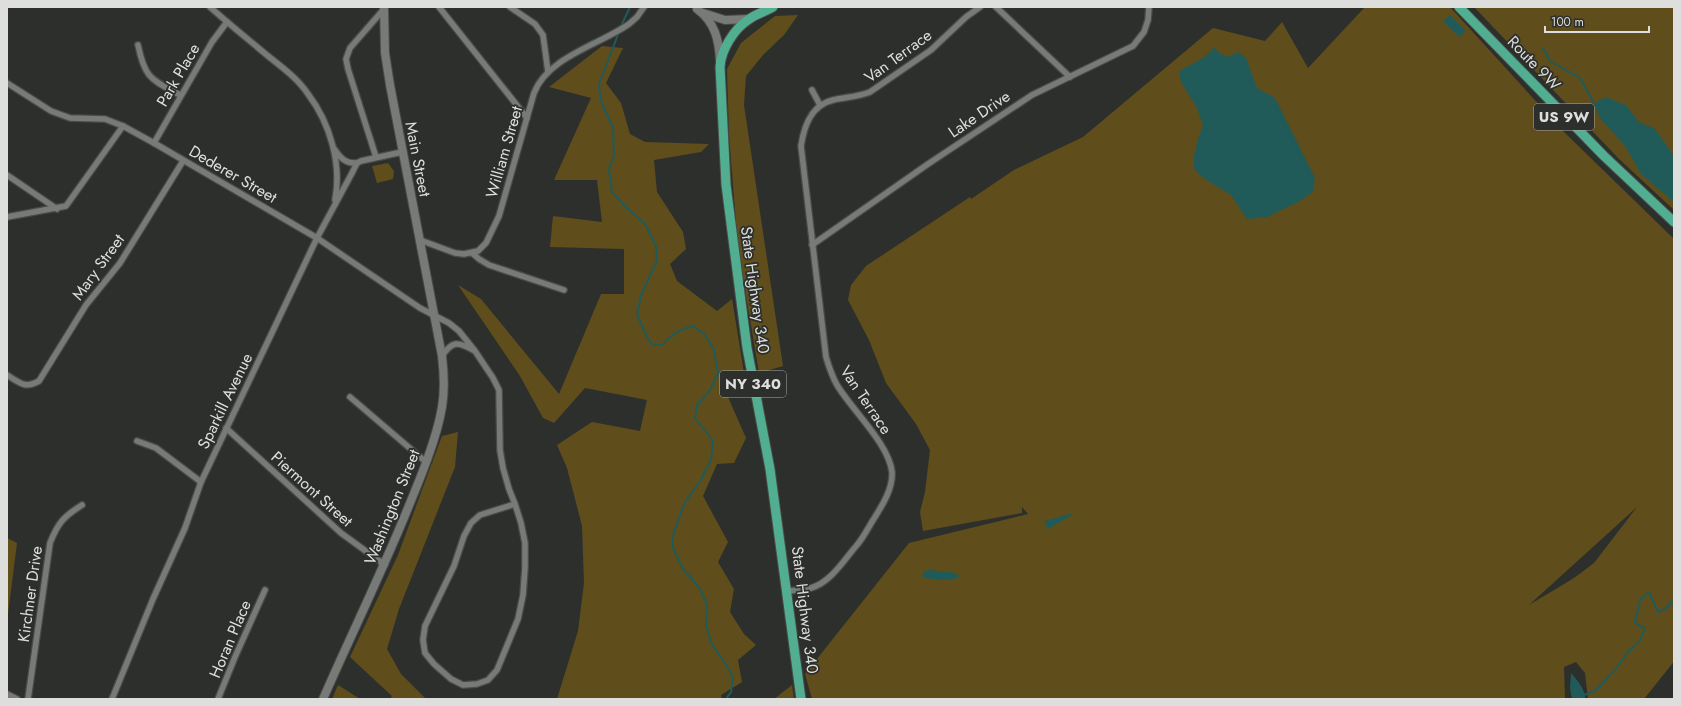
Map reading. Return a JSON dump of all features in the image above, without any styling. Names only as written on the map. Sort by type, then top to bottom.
[{"type":"main road","points":[[720,67],[722,56],[727,45],[738,30],[749,19],[773,7]]},
{"type":"main road","name":"Route 9W","points":[[1459,7],[1604,156],[1674,222]]},
{"type":"main road","name":"Main Street","points":[[385,8],[385,57],[402,152],[435,316]]},
{"type":"main road","points":[[696,8],[708,15],[721,19],[749,19]]},
{"type":"main road","name":"State Highway 340","points":[[696,8],[709,21],[715,30],[719,46],[726,185],[747,348],[770,469],[801,699]]},
{"type":"main road","name":"Washington Street","points":[[323,699],[384,565],[426,462],[442,408],[445,384],[435,316]]},
{"type":"street","points":[[210,7],[280,66],[309,94],[322,118],[333,146],[343,160],[357,163],[376,157],[402,152]]},
{"type":"street","points":[[439,7],[527,118]]},
{"type":"street","points":[[510,7],[535,24],[543,35],[548,72]]},
{"type":"street","name":"William Street","points":[[472,253],[480,249],[486,243],[494,228],[537,86],[548,72],[563,61],[623,28],[634,19],[644,7]]},
{"type":"street","name":"Van Terrace","points":[[787,592],[810,588],[823,583],[834,572],[860,541],[883,503],[890,486],[892,473],[889,460],[882,447],[837,386],[830,371],[826,357],[801,146],[803,131],[810,116],[820,105],[832,100],[859,97],[870,92],[932,50],[966,17],[980,7]]},
{"type":"street","points":[[996,7],[1070,77]]},
{"type":"street","name":"Lake Drive","points":[[812,245],[997,117],[1032,95],[1133,46],[1144,32],[1148,20],[1149,7]]},
{"type":"street","points":[[376,157],[346,58],[350,48],[385,8]]},
{"type":"street","name":"Park Place","points":[[154,143],[180,95],[212,42],[227,22]]},
{"type":"street","points":[[138,45],[141,61],[146,73],[154,80],[180,95]]},
{"type":"street","name":"Dederer Street","points":[[7,83],[51,111],[70,118],[105,119],[123,126],[154,143],[318,238],[420,308],[449,323],[459,331],[475,351],[499,390],[500,450],[503,468],[515,504],[524,543],[525,568],[523,595],[518,619],[497,670],[488,680],[477,684],[463,685],[452,680],[434,664],[425,653],[423,640],[425,626],[454,566],[470,523],[480,515],[515,504]]},
{"type":"street","points":[[812,90],[820,105]]},
{"type":"street","points":[[7,217],[57,209],[66,206],[73,199],[123,126]]},
{"type":"street","points":[[333,146],[337,180],[333,207]]},
{"type":"street","name":"Mary Street","points":[[7,375],[22,385],[32,385],[39,381],[86,305],[120,263],[183,161]]},
{"type":"street","name":"Sparkill Avenue","points":[[112,699],[153,598],[185,528],[201,482],[333,207],[357,163]]},
{"type":"street","points":[[7,175],[57,209]]},
{"type":"street","points":[[420,240],[455,252],[464,254],[472,253],[489,265],[564,290]]},
{"type":"street","points":[[442,356],[448,347],[455,344],[464,344],[475,351]]},
{"type":"street","points":[[350,397],[426,462]]},
{"type":"street","name":"Piermont Street","points":[[226,428],[341,532],[384,565]]},
{"type":"street","points":[[138,441],[156,448],[201,482]]},
{"type":"street","name":"Kirchner Drive","points":[[28,699],[50,543],[56,528],[62,520],[82,505]]},
{"type":"street","name":"Horan Place","points":[[218,699],[265,590]]},
{"type":"street","points":[[7,694],[17,699]]},
{"type":"shaded area","points":[[1365,7],[1450,7],[1564,132],[1674,239],[1674,661],[1672,664],[1644,699],[1588,699],[1585,673],[1576,662],[1564,667],[1565,699],[812,699],[805,674],[909,543],[1028,514],[1022,507],[1022,513],[923,531],[920,512],[925,492],[930,450],[916,424],[886,383],[869,340],[848,300],[851,285],[866,266],[970,197],[971,199],[1014,170],[1083,137],[1213,28],[1265,41],[1282,22],[1308,68]],"holes":[[[1637,507],[1594,563],[1574,578],[1529,605]]]},
{"type":"shaded area","points":[[1474,7],[1674,7],[1674,210],[1619,159]]},
{"type":"shaded area","points":[[798,15],[784,35],[763,55],[746,76],[744,105],[783,366],[759,373],[738,247],[729,135],[727,69],[741,43],[775,16]]},
{"type":"shaded area","points":[[602,46],[623,48],[606,83],[621,103],[630,134],[645,142],[709,144],[701,152],[654,160],[657,192],[683,232],[686,249],[670,264],[677,281],[717,311],[732,299],[746,385],[728,397],[746,438],[734,463],[717,464],[703,496],[728,542],[718,562],[734,589],[730,612],[744,634],[756,645],[738,660],[742,682],[721,695],[722,699],[557,699],[578,631],[584,583],[582,526],[567,468],[557,445],[592,422],[640,431],[647,400],[585,388],[554,423],[543,418],[520,376],[458,285],[481,299],[559,394],[601,294],[624,294],[624,249],[550,247],[553,216],[602,222],[597,180],[554,180],[591,98],[549,87]]},
{"type":"shaded area","points":[[388,163],[394,171],[393,179],[377,183],[372,166]]},
{"type":"shaded area","points":[[458,432],[455,467],[399,609],[387,649],[401,674],[426,699],[390,699],[392,696],[350,657],[398,555],[442,436]]},
{"type":"shaded area","points":[[7,538],[17,543],[7,622]]},
{"type":"shaded area","points":[[338,685],[360,699],[332,699]]},
{"type":"shaded area","points":[[792,685],[794,699],[774,699]]},
{"type":"water","points":[[1450,15],[1466,31],[1459,37],[1443,21]]},
{"type":"water","points":[[1215,47],[1219,53],[1228,57],[1238,52],[1246,58],[1257,88],[1275,98],[1315,178],[1313,191],[1302,200],[1267,217],[1247,219],[1231,195],[1195,171],[1193,160],[1203,125],[1196,106],[1181,82],[1179,71],[1203,58]]},
{"type":"water","points":[[1605,97],[1626,105],[1639,122],[1655,129],[1670,150],[1674,158],[1674,202],[1641,174],[1625,146],[1600,118],[1594,104]]},
{"type":"water","points":[[1075,513],[1048,529],[1044,521],[1067,514]]},
{"type":"water","points":[[930,570],[951,572],[961,576],[947,580],[922,577],[924,571]]},
{"type":"water","points":[[1571,673],[1583,689],[1585,699],[1572,699],[1570,688]]},
{"type":"waterway","points":[[620,28],[630,7]]},
{"type":"waterway","points":[[619,32],[599,84],[601,101],[613,128],[614,155],[609,169],[612,192],[645,224],[656,246],[657,261],[641,295],[637,315],[652,345],[662,345],[676,332],[693,326],[705,335],[714,349],[718,374],[709,392],[697,405],[695,418],[713,441],[711,459],[701,480],[685,502],[673,535],[673,548],[683,569],[699,587],[707,604],[706,626],[713,646],[727,666],[733,678],[731,692],[726,699]]},
{"type":"waterway","points":[[1543,48],[1550,61],[1580,78],[1595,105]]},
{"type":"waterway","points":[[1584,695],[1595,691],[1615,670],[1628,652],[1640,641],[1645,628],[1635,623],[1640,600],[1649,592],[1658,612],[1665,609],[1674,600]]}]
